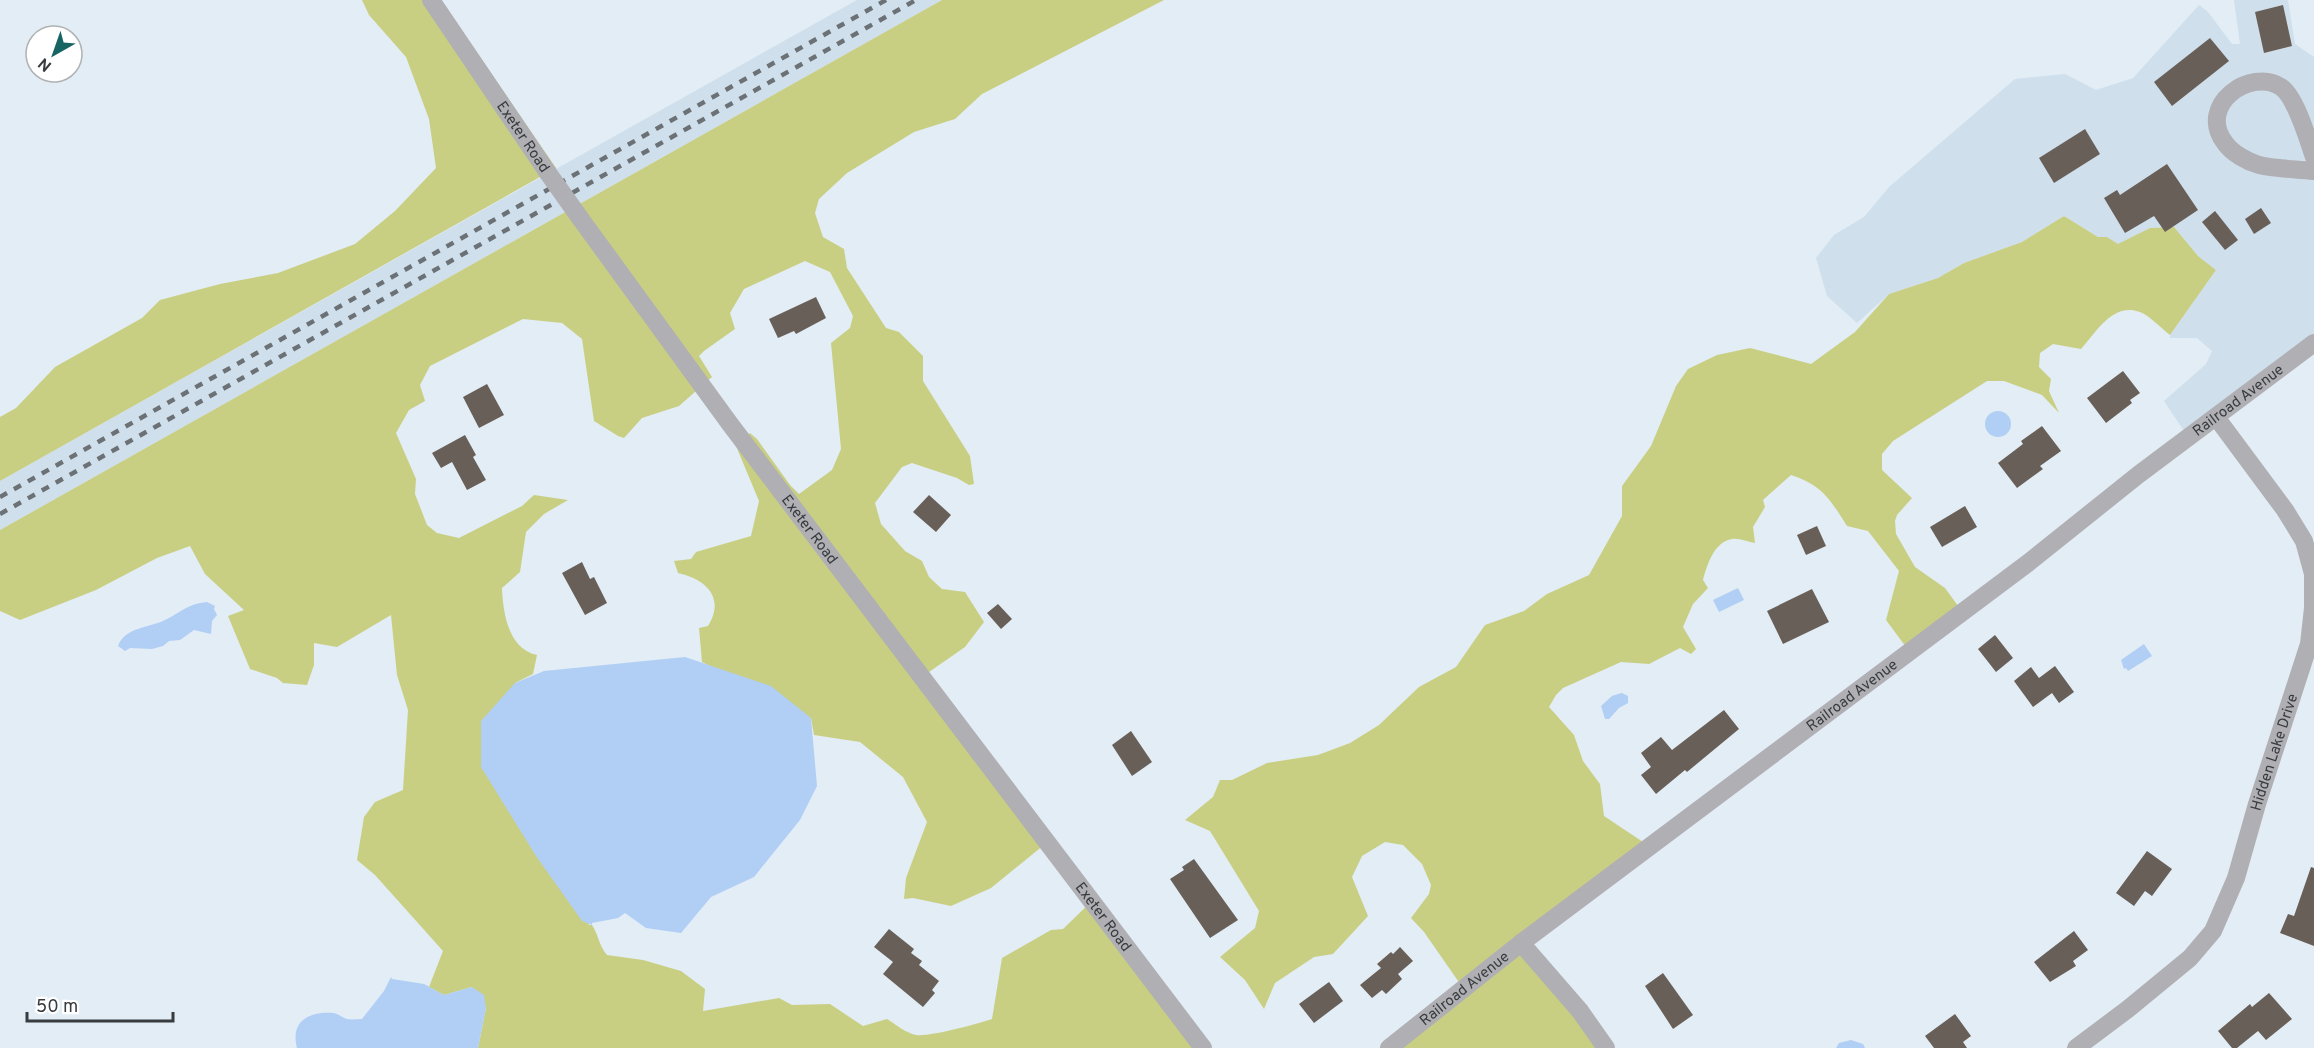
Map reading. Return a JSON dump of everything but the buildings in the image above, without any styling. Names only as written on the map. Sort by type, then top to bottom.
[{"type":"street","name":"Exeter Road","points":[[431,0],[548,173],[730,424],[1203,1048]]},
{"type":"street","points":[[2314,157],[2300,114],[2282,87],[2263,81],[2246,84],[2229,95],[2220,106],[2214,119],[2217,133],[2231,152],[2259,165],[2314,171]]},
{"type":"street","name":"Railroad Avenue","points":[[1389,1048],[1521,943],[2028,562],[2314,343]]},
{"type":"street","name":"Hidden Lake Drive","points":[[2076,1048],[2190,958],[2213,931],[2236,878],[2257,804],[2309,644],[2313,608],[2313,574],[2304,541],[2285,510],[2216,417]]},
{"type":"street","points":[[1521,943],[1580,1011],[1606,1048]]},
{"type":"shaded area","points":[[857,0],[942,0],[0,530],[0,481]]},
{"type":"shaded area","points":[[2234,0],[2288,0],[2295,44],[2314,57],[2314,343],[2184,431],[2164,401],[2206,364],[2212,351],[2197,338],[2170,338],[2170,335],[2216,270],[2198,256],[2174,227],[2150,228],[2118,245],[2107,237],[2098,237],[2064,216],[2022,242],[1964,263],[1938,278],[1889,294],[1857,323],[1827,296],[1816,258],[1834,235],[1864,217],[1889,187],[2015,79],[2065,74],[2096,90],[2133,78],[2199,5],[2208,12],[2232,44],[2240,44]]},
{"type":"green space","points":[[362,0],[441,0],[556,168],[0,481],[0,417],[16,408],[55,367],[142,318],[160,300],[220,284],[278,273],[355,244],[395,211],[436,168],[429,119],[406,57],[369,15]]},
{"type":"green space","points":[[942,0],[1164,0],[982,94],[955,119],[914,132],[847,173],[819,199],[815,213],[823,237],[844,249],[847,268],[886,328],[899,332],[923,356],[923,381],[970,456],[974,484],[969,485],[957,478],[912,463],[902,467],[875,503],[881,524],[905,551],[922,561],[929,577],[942,589],[965,592],[984,622],[965,647],[929,672],[929,676],[1050,840],[991,888],[951,906],[913,898],[904,899],[906,878],[927,822],[903,777],[860,742],[814,735],[811,718],[702,662],[699,628],[708,626],[713,616],[714,598],[710,591],[697,580],[678,573],[674,561],[691,559],[696,552],[751,536],[759,501],[736,446],[750,433],[799,494],[832,470],[841,449],[831,343],[850,328],[853,316],[830,272],[805,261],[744,289],[730,313],[735,329],[699,356],[712,377],[679,406],[642,418],[624,438],[594,421],[582,339],[562,323],[523,319],[430,366],[420,385],[425,401],[409,410],[396,433],[416,479],[415,494],[427,525],[437,533],[459,538],[522,506],[534,495],[568,500],[544,514],[526,532],[520,572],[502,588],[506,618],[513,637],[527,651],[537,655],[533,674],[515,683],[589,925],[592,925],[607,955],[643,960],[681,971],[705,989],[703,1011],[779,998],[792,1005],[830,1004],[863,1026],[887,1019],[912,1034],[932,1034],[992,1019],[1002,958],[1051,930],[1063,929],[1095,898],[1208,1048],[478,1048],[486,1008],[472,987],[444,995],[429,987],[443,951],[375,875],[357,860],[364,817],[375,802],[403,790],[408,710],[397,675],[391,615],[337,647],[314,643],[314,665],[307,685],[283,683],[277,678],[250,669],[228,616],[244,610],[205,574],[190,546],[157,558],[96,590],[20,620],[0,611],[0,530]]},
{"type":"green space","points":[[2064,216],[2098,237],[2107,237],[2118,244],[2150,228],[2174,227],[2198,256],[2216,270],[2170,335],[2140,312],[2122,311],[2106,320],[2081,349],[2053,344],[2040,353],[2039,367],[2051,379],[2049,391],[2059,413],[2042,395],[2004,381],[1987,381],[1893,441],[1882,454],[1882,470],[1912,498],[1897,515],[1896,534],[1915,567],[1945,588],[1961,610],[1909,651],[1886,620],[1899,571],[1868,531],[1847,526],[1818,488],[1791,475],[1763,500],[1765,507],[1753,527],[1755,543],[1732,539],[1720,545],[1712,555],[1703,580],[1708,588],[1693,604],[1683,627],[1696,649],[1691,654],[1680,648],[1649,664],[1621,662],[1563,688],[1549,707],[1574,735],[1583,761],[1600,784],[1604,816],[1649,846],[1528,941],[1603,1048],[1389,1048],[1463,988],[1424,932],[1411,918],[1429,894],[1431,885],[1422,864],[1403,845],[1385,842],[1362,856],[1352,877],[1368,916],[1333,954],[1314,957],[1275,983],[1264,1009],[1245,980],[1220,957],[1255,928],[1259,911],[1210,831],[1185,820],[1213,797],[1220,780],[1232,780],[1267,763],[1318,755],[1350,743],[1379,725],[1419,687],[1456,667],[1485,625],[1524,611],[1547,594],[1589,575],[1622,516],[1622,486],[1651,446],[1676,386],[1688,369],[1717,355],[1750,348],[1811,364],[1855,332],[1889,294],[1938,278],[1964,263],[2022,242]]},
{"type":"water","points":[[1998,411],[2007,415],[2011,424],[2007,433],[1998,437],[1989,433],[1985,424],[1989,415]]},
{"type":"water","points":[[1738,588],[1744,600],[1719,612],[1713,600]]},
{"type":"water","points":[[207,602],[215,606],[217,615],[212,621],[211,634],[194,630],[180,640],[169,641],[163,646],[152,649],[130,648],[125,651],[118,646],[126,635],[132,632],[165,620],[189,606]]},
{"type":"water","points":[[2144,644],[2152,656],[2128,671],[2124,669],[2121,660]]},
{"type":"water","points":[[685,657],[771,686],[811,718],[817,786],[800,820],[754,877],[711,897],[681,933],[646,928],[625,913],[618,918],[592,923],[592,925],[582,921],[536,856],[481,767],[481,721],[515,683],[544,671]]},
{"type":"water","points":[[1622,693],[1628,696],[1628,703],[1619,708],[1609,719],[1605,719],[1601,706],[1612,696]]},
{"type":"water","points":[[391,977],[424,984],[444,995],[472,987],[484,995],[486,1008],[478,1048],[297,1048],[296,1031],[309,1016],[325,1013],[336,1014],[347,1019],[362,1019],[384,991]]},
{"type":"water","points":[[1851,1040],[1863,1044],[1865,1048],[1836,1048],[1839,1043]]},
{"type":"railway","points":[[0,497],[886,0]]},
{"type":"railway","points":[[0,514],[916,0]]}]
